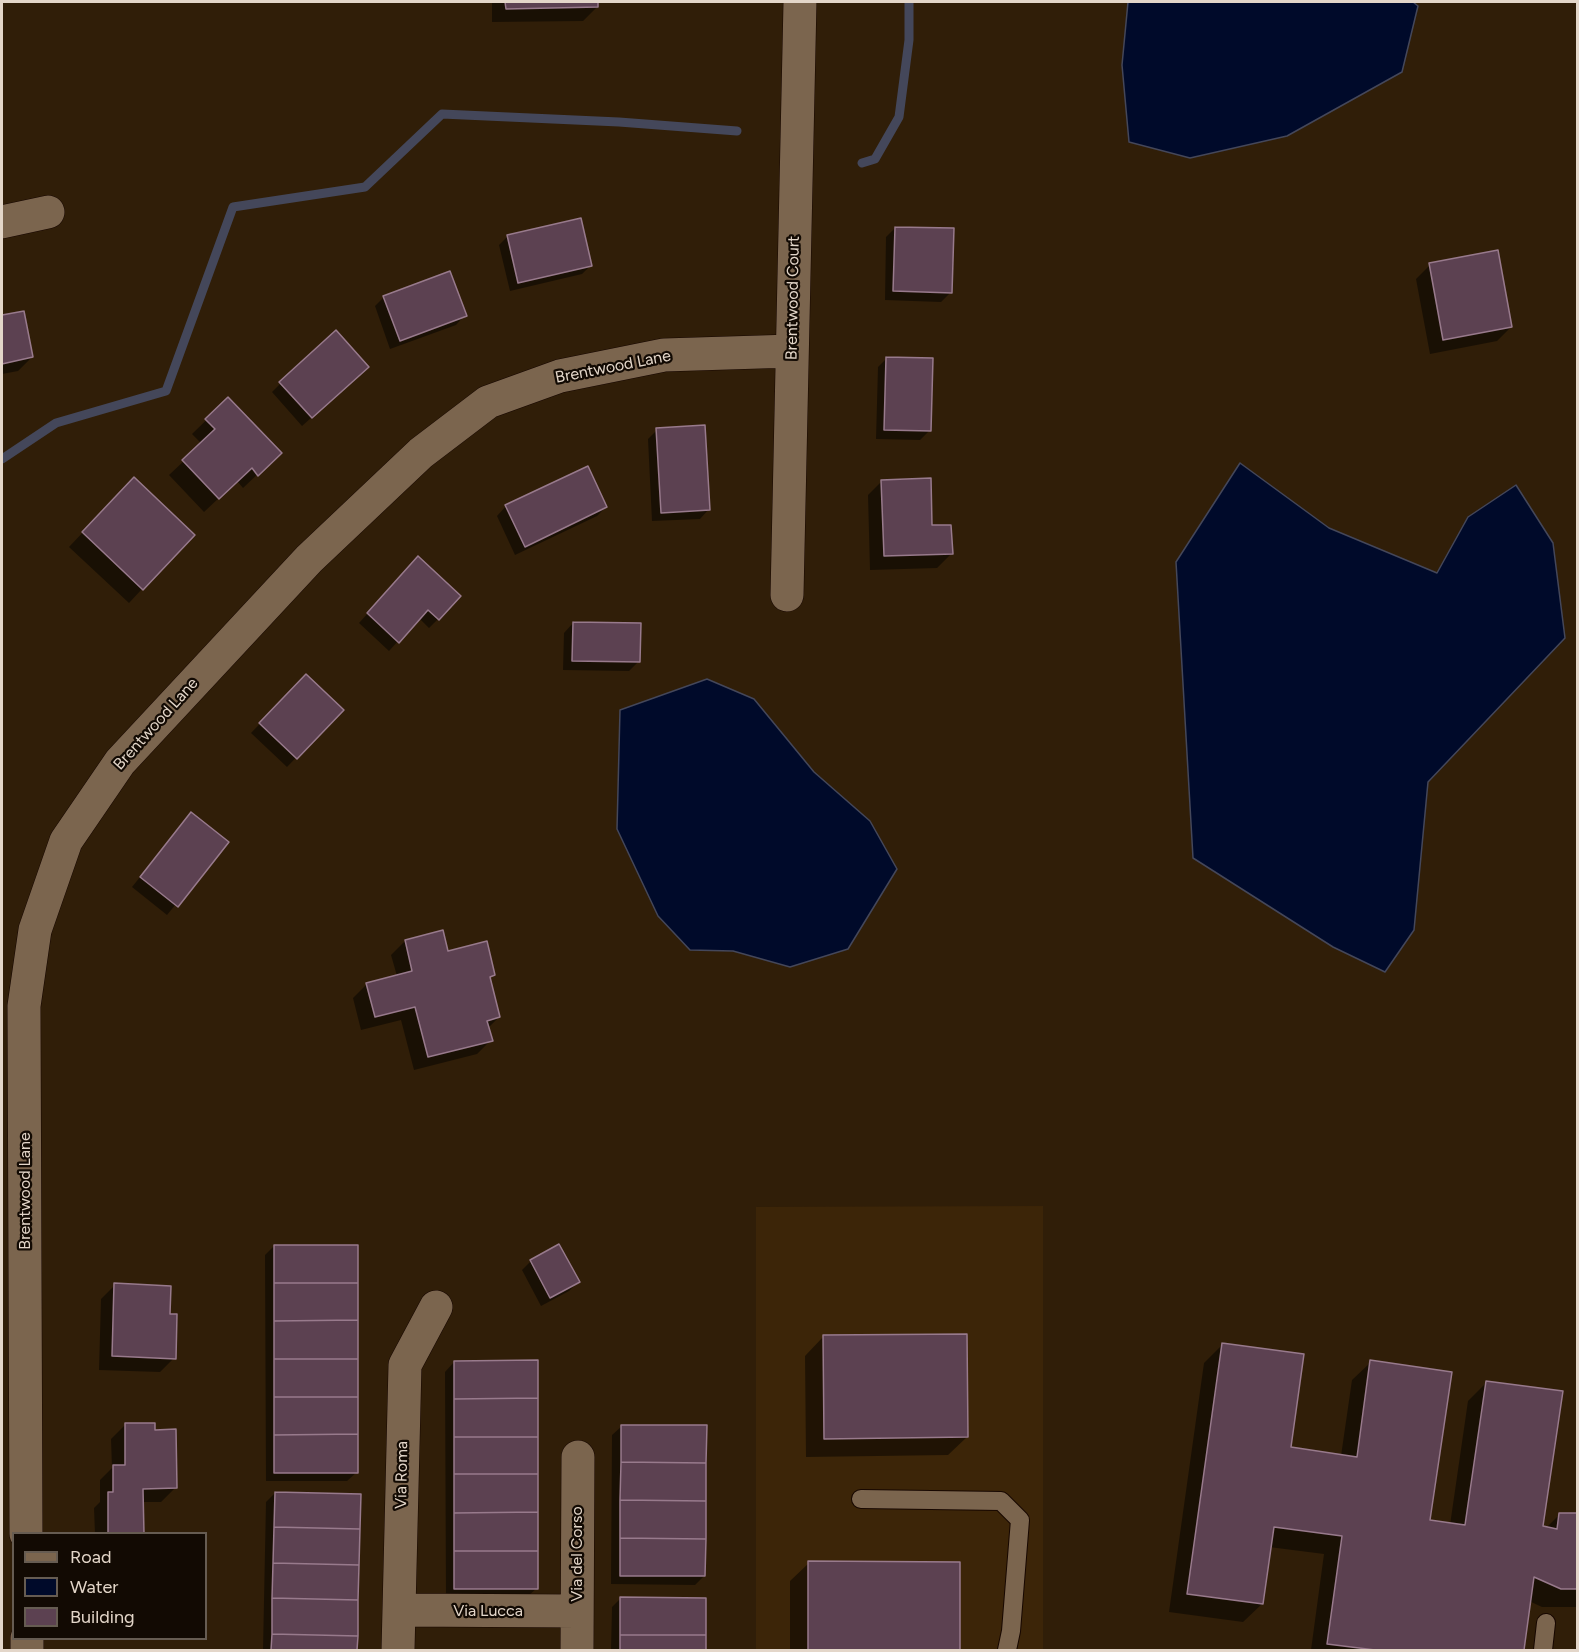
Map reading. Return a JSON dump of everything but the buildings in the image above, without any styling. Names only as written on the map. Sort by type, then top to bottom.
[{"type":"street","name":"Brentwood Court","points":[[788,595],[800,2]]},
{"type":"street","points":[[2,222],[48,212]]},
{"type":"street","name":"Brentwood Lane","points":[[26,1532],[24,1006],[35,930],[66,841],[120,762],[309,559],[421,453],[488,402],[560,376],[664,355],[792,351]]},
{"type":"street","name":"Via Roma","points":[[398,1650],[405,1365],[436,1307]]},
{"type":"street","name":"Via del Corso","points":[[577,1650],[578,1457]]},
{"type":"street","name":"Via Lucca","points":[[399,1611],[577,1611]]},
{"type":"lane","points":[[861,1499],[1001,1501],[1020,1520],[1011,1631],[1007,1650]]},
{"type":"lane","points":[[1543,1650],[1546,1623]]},
{"type":"shaded area","points":[[1043,1206],[1043,1650],[756,1650],[756,1207]]},
{"type":"water","points":[[1128,2],[1413,2],[1418,6],[1402,72],[1287,136],[1190,158],[1129,142],[1122,65]]},
{"type":"water","points":[[1240,463],[1329,528],[1437,573],[1468,517],[1516,485],[1553,543],[1565,638],[1428,782],[1414,930],[1385,972],[1333,947],[1193,858],[1176,562]]},
{"type":"water","points":[[707,679],[754,699],[814,772],[870,821],[897,869],[848,949],[790,967],[733,951],[690,950],[658,916],[617,829],[620,710]]},
{"type":"waterway","points":[[862,163],[875,159],[899,117],[909,40],[909,2]]},
{"type":"waterway","points":[[2,459],[56,423],[166,391],[233,207],[365,187],[442,114],[619,122],[737,131]]}]
